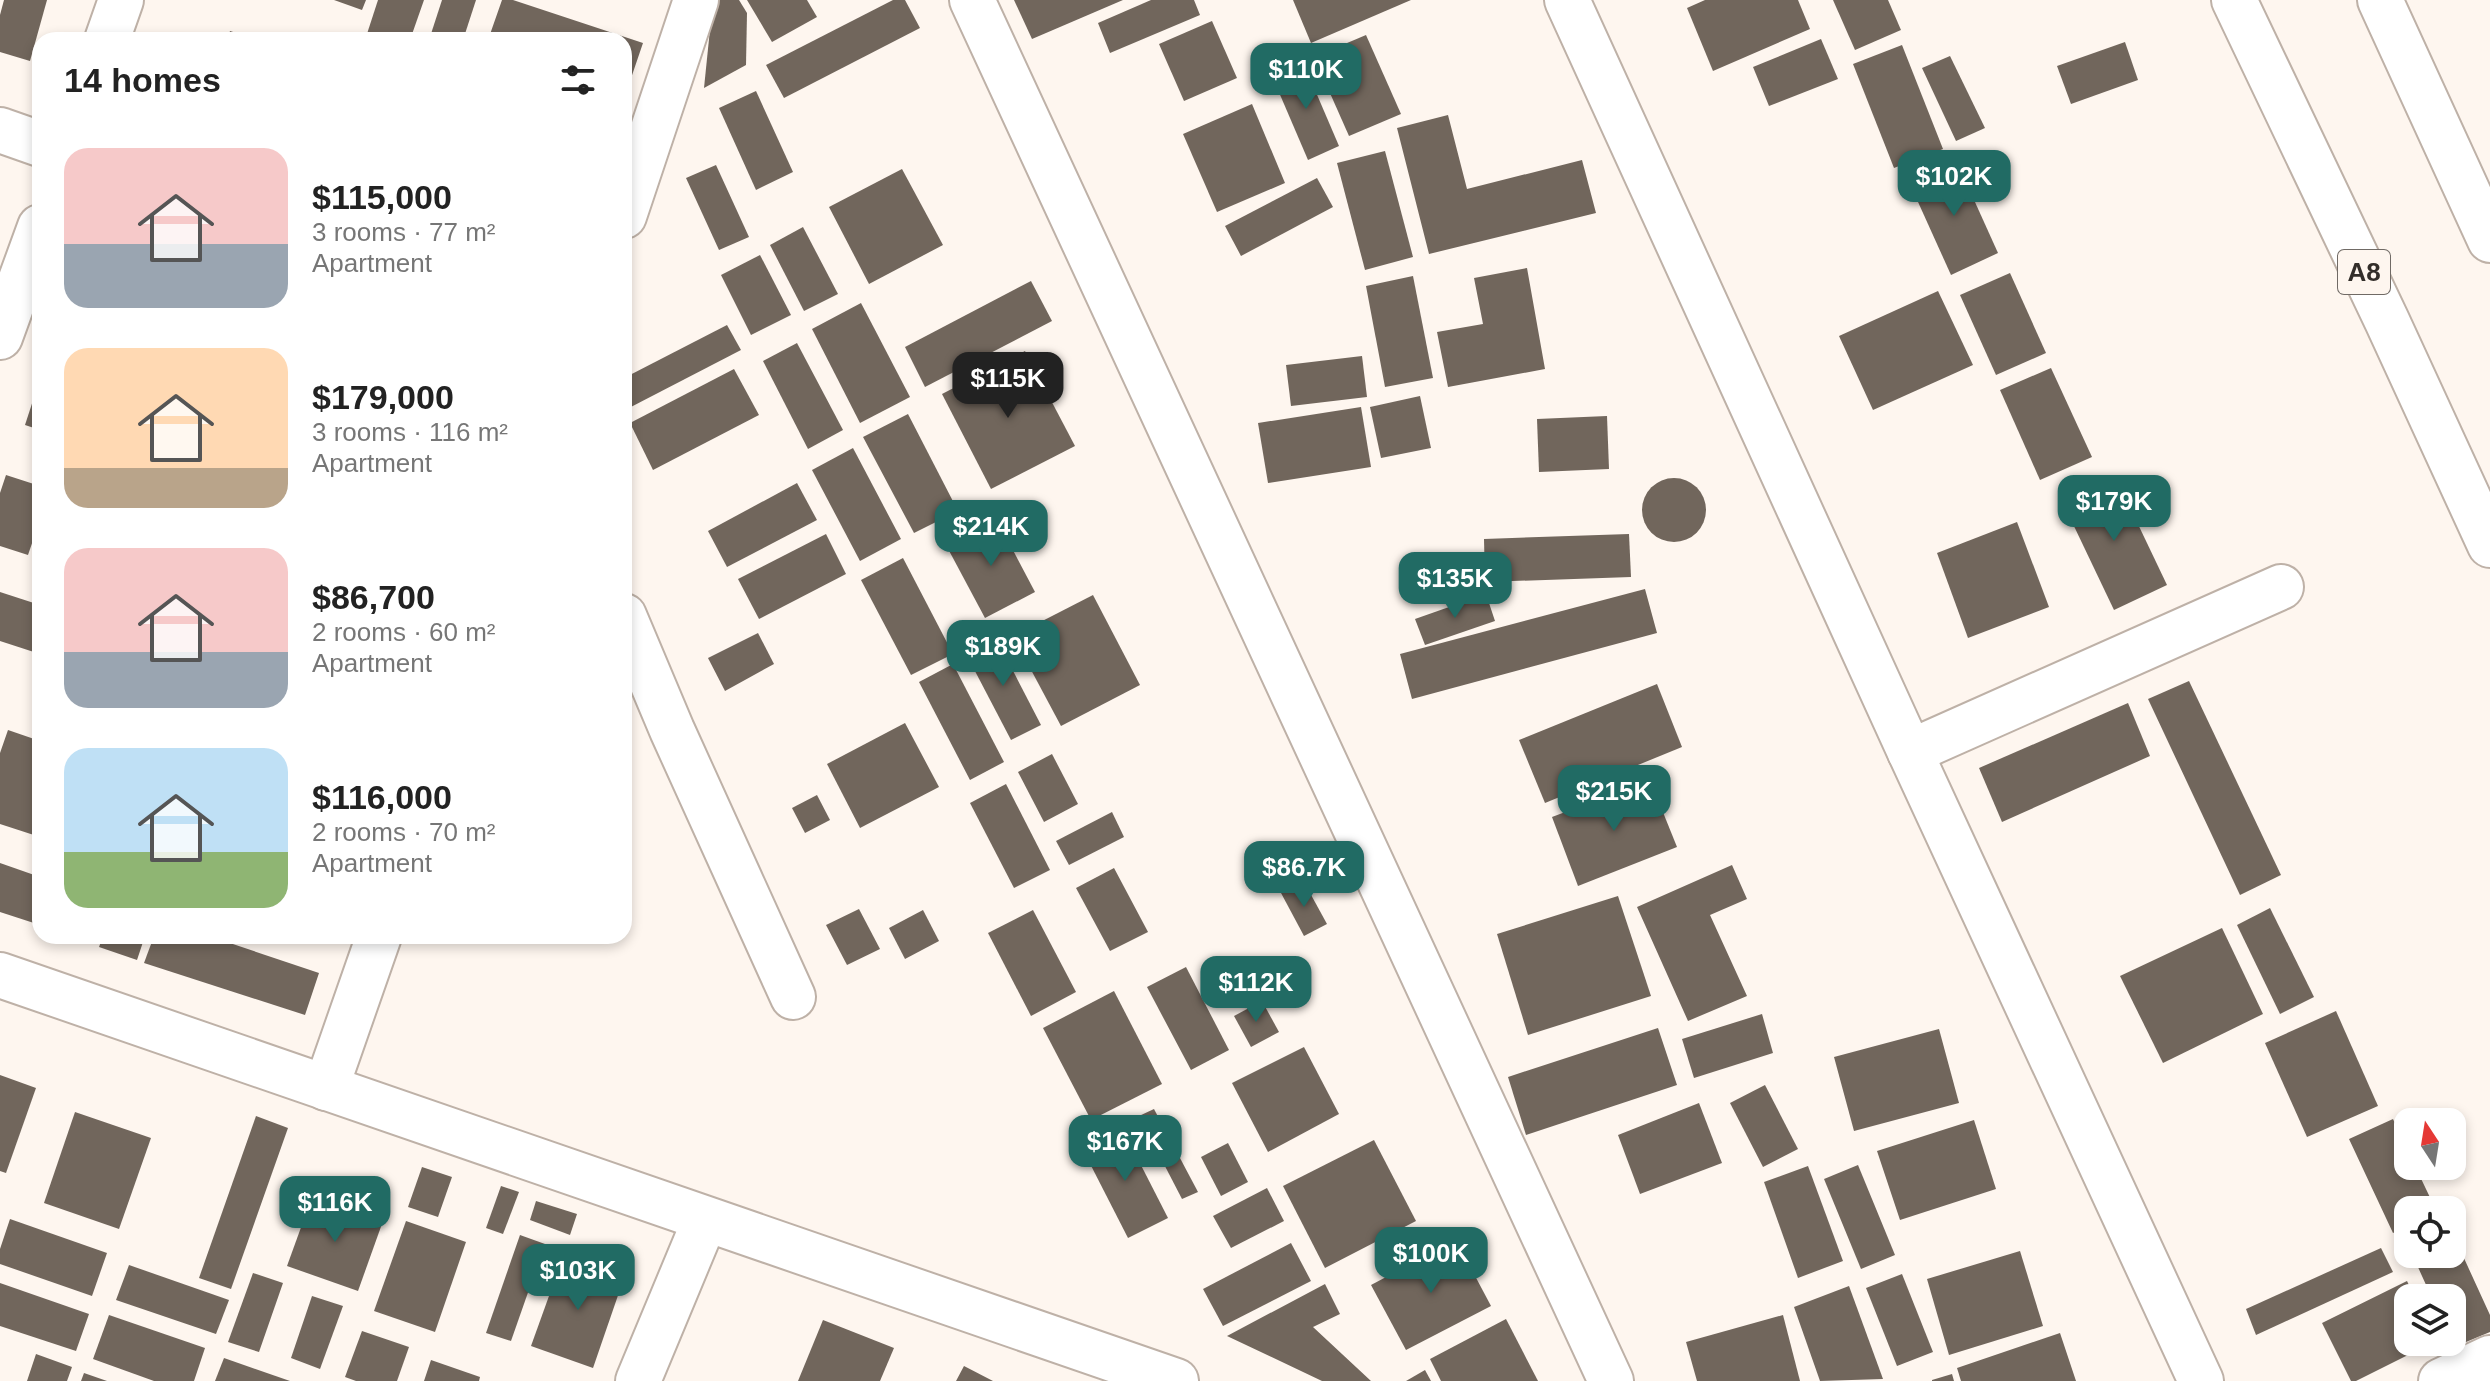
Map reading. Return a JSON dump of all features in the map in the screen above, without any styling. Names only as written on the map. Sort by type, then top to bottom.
[{"type":"main road","points":[[110,32],[121,0]]},
{"type":"main road","points":[[632,192],[696,0]]},
{"type":"main road","points":[[972,0],[1611,1381]]},
{"type":"main road","points":[[1567,0],[2201,1381]]},
{"type":"main road","name":"A8","points":[[2234,0],[2490,545]]},
{"type":"main road","points":[[2380,0],[2490,240]]},
{"type":"main road","points":[[0,130],[32,141]]},
{"type":"main road","points":[[0,337],[32,249]]},
{"type":"main road","points":[[1910,752],[2281,587]]},
{"type":"main road","points":[[632,635],[793,997]]},
{"type":"main road","points":[[326,1088],[376,944]]},
{"type":"main road","points":[[0,975],[1176,1381]]},
{"type":"main road","points":[[638,1381],[705,1220]]},
{"type":"main road","points":[[2441,1381],[2490,1358]]},
{"type":"building","points":[[4,0],[47,0],[38,32],[32,32],[30,61],[0,52],[0,15]]},
{"type":"building","points":[[334,0],[366,0],[362,10]]},
{"type":"building","points":[[378,0],[424,0],[413,32],[368,32]]},
{"type":"building","points":[[442,0],[476,0],[466,32],[432,32]]},
{"type":"building","points":[[502,0],[513,0],[610,32],[491,32]]},
{"type":"building","points":[[713,0],[739,0],[747,13],[746,65],[704,88]]},
{"type":"building","points":[[747,0],[807,0],[817,17],[772,42]]},
{"type":"building","points":[[893,0],[905,0],[920,28],[784,98],[766,65]]},
{"type":"building","points":[[1014,0],[1123,0],[1032,39]]},
{"type":"building","points":[[1151,0],[1194,0],[1200,15],[1110,53],[1098,23]]},
{"type":"building","points":[[1293,0],[1411,0],[1311,43]]},
{"type":"building","points":[[1705,0],[1798,0],[1810,29],[1713,71],[1687,8]]},
{"type":"building","points":[[1833,0],[1888,0],[1901,30],[1855,50]]},
{"type":"building","points":[[1212,21],[1237,78],[1184,101],[1159,44]]},
{"type":"building","points":[[1366,35],[1401,114],[1349,136],[1314,57]]},
{"type":"building","points":[[632,39],[643,43],[632,75]]},
{"type":"building","points":[[1821,39],[1838,79],[1769,106],[1753,67]]},
{"type":"building","points":[[2125,42],[2138,80],[2071,104],[2057,66]]},
{"type":"building","points":[[1902,45],[1943,149],[1894,168],[1853,64]]},
{"type":"building","points":[[1950,56],[1985,128],[1956,141],[1922,68]]},
{"type":"building","points":[[1303,62],[1339,146],[1308,160],[1272,76]]},
{"type":"building","points":[[756,91],[793,172],[756,190],[719,108]]},
{"type":"building","points":[[1252,104],[1285,183],[1217,212],[1183,134]]},
{"type":"building","points":[[1448,115],[1467,189],[1582,160],[1596,213],[1429,254],[1397,128]]},
{"type":"building","points":[[1385,151],[1413,257],[1365,270],[1337,163]]},
{"type":"building","points":[[1956,160],[1998,253],[1951,275],[1909,182]]},
{"type":"building","points":[[716,165],[749,237],[719,250],[686,178]]},
{"type":"building","points":[[902,169],[943,245],[869,284],[829,207]]},
{"type":"building","points":[[1317,178],[1333,207],[1241,256],[1225,226]]},
{"type":"building","points":[[803,227],[838,294],[804,311],[770,245]]},
{"type":"building","points":[[760,255],[791,315],[751,335],[721,275]]},
{"type":"building","points":[[1527,268],[1545,369],[1448,387],[1437,332],[1483,324],[1474,278]]},
{"type":"building","points":[[2010,273],[2046,353],[1996,375],[1960,295]]},
{"type":"building","points":[[1413,276],[1433,378],[1385,387],[1366,286]]},
{"type":"building","points":[[1031,281],[1052,321],[925,387],[905,347]]},
{"type":"building","points":[[1938,291],[1973,365],[1873,410],[1839,336]]},
{"type":"building","points":[[861,303],[910,397],[860,423],[812,329]]},
{"type":"building","points":[[727,325],[741,350],[632,406],[632,374]]},
{"type":"building","points":[[797,343],[843,430],[808,449],[763,361]]},
{"type":"building","points":[[1025,351],[1075,446],[991,489],[942,394]]},
{"type":"building","points":[[1362,356],[1367,397],[1291,406],[1286,365]]},
{"type":"building","points":[[2051,368],[2092,457],[2040,480],[2000,390]]},
{"type":"building","points":[[734,369],[759,415],[653,470],[632,422]]},
{"type":"building","points":[[1420,396],[1431,448],[1381,458],[1370,407]]},
{"type":"building","points":[[32,404],[32,427],[25,425]]},
{"type":"building","points":[[1361,407],[1371,467],[1268,483],[1258,423]]},
{"type":"building","points":[[908,414],[958,511],[914,533],[863,437]]},
{"type":"building","points":[[1607,416],[1609,469],[1539,472],[1537,419]]},
{"type":"building","points":[[853,448],[901,539],[860,561],[812,470]]},
{"type":"building","points":[[6,475],[32,483],[32,543],[28,555],[0,546],[0,493]]},
{"type":"building","points":[[2115,476],[2167,585],[2114,610],[2062,501]]},
{"type":"building","points":[[1674,478],[1686,480],[1697,487],[1704,498],[1704,522],[1697,533],[1686,540],[1674,542],[1662,540],[1651,533],[1644,522],[1642,510],[1644,498],[1651,487],[1662,480]]},
{"type":"building","points":[[797,483],[817,520],[727,567],[708,531]]},
{"type":"building","points":[[996,518],[1035,592],[985,618],[946,545]]},
{"type":"building","points":[[2017,522],[2049,607],[1968,638],[1937,553]]},
{"type":"building","points":[[826,534],[846,574],[759,619],[738,579]]},
{"type":"building","points":[[1629,534],[1631,577],[1485,582],[1484,539]]},
{"type":"building","points":[[903,558],[953,654],[911,675],[861,580]]},
{"type":"building","points":[[1645,589],[1657,633],[1412,699],[1400,654]]},
{"type":"building","points":[[0,592],[32,602],[32,651],[0,641]]},
{"type":"building","points":[[1486,594],[1495,621],[1425,645],[1415,619]]},
{"type":"building","points":[[1093,595],[1140,685],[1061,726],[1013,636]]},
{"type":"building","points":[[758,633],[774,664],[725,691],[708,658]]},
{"type":"building","points":[[995,636],[1041,725],[1011,740],[965,652]]},
{"type":"building","points":[[953,664],[1004,762],[970,780],[919,682]]},
{"type":"building","points":[[2189,681],[2281,875],[2240,895],[2148,699]]},
{"type":"building","points":[[1657,684],[1682,747],[1545,803],[1519,740]]},
{"type":"building","points":[[2128,703],[2150,756],[2002,822],[1979,768]]},
{"type":"building","points":[[905,723],[939,787],[860,828],[827,764]]},
{"type":"building","points":[[8,730],[32,738],[32,834],[0,824],[0,753]]},
{"type":"building","points":[[1052,754],[1078,804],[1044,822],[1018,772]]},
{"type":"building","points":[[1650,780],[1677,847],[1578,886],[1552,817]]},
{"type":"building","points":[[1006,784],[1050,870],[1014,888],[970,803]]},
{"type":"building","points":[[817,795],[830,820],[805,833],[792,808]]},
{"type":"building","points":[[1112,812],[1124,837],[1069,865],[1056,841]]},
{"type":"building","points":[[0,863],[32,874],[32,922],[0,912]]},
{"type":"building","points":[[1732,865],[1747,899],[1710,915],[1747,996],[1688,1021],[1637,907]]},
{"type":"building","points":[[1114,868],[1148,932],[1110,951],[1076,888]]},
{"type":"building","points":[[1304,882],[1327,924],[1304,936],[1281,893]]},
{"type":"building","points":[[1618,896],[1651,996],[1528,1035],[1497,934]]},
{"type":"building","points":[[2270,908],[2314,997],[2280,1014],[2237,925]]},
{"type":"building","points":[[859,909],[880,949],[847,965],[826,925]]},
{"type":"building","points":[[923,910],[939,941],[905,959],[889,928]]},
{"type":"building","points":[[1033,910],[1076,992],[1031,1016],[988,933]]},
{"type":"building","points":[[2222,928],[2263,1014],[2163,1063],[2120,976]]},
{"type":"building","points":[[100,944],[142,944],[137,960],[99,947]]},
{"type":"building","points":[[151,944],[233,944],[319,973],[305,1015],[144,963]]},
{"type":"building","points":[[1186,967],[1229,1050],[1191,1070],[1147,987]]},
{"type":"building","points":[[1114,991],[1162,1084],[1091,1120],[1043,1028]]},
{"type":"building","points":[[1262,1001],[1279,1032],[1251,1047],[1234,1016]]},
{"type":"building","points":[[2336,1011],[2378,1106],[2307,1137],[2265,1043]]},
{"type":"building","points":[[1762,1014],[1773,1053],[1694,1078],[1682,1039]]},
{"type":"building","points":[[1658,1028],[1677,1085],[1526,1135],[1508,1077]]},
{"type":"building","points":[[1939,1029],[1959,1103],[1854,1131],[1834,1057]]},
{"type":"building","points":[[1304,1047],[1339,1114],[1268,1152],[1232,1083]]},
{"type":"building","points":[[0,1075],[36,1088],[6,1173],[0,1171]]},
{"type":"building","points":[[1765,1085],[1798,1149],[1763,1167],[1730,1103]]},
{"type":"building","points":[[1699,1103],[1722,1163],[1640,1194],[1618,1135]]},
{"type":"building","points":[[1154,1109],[1198,1192],[1182,1199],[1139,1116]]},
{"type":"building","points":[[75,1112],[151,1138],[119,1229],[44,1203]]},
{"type":"building","points":[[256,1116],[288,1128],[231,1289],[199,1278]]},
{"type":"building","points":[[2393,1119],[2394,1180],[2422,1180],[2429,1196],[2394,1196],[2394,1233],[2393,1233],[2349,1139]]},
{"type":"building","points":[[1974,1120],[1996,1189],[1900,1220],[1877,1151]]},
{"type":"building","points":[[1122,1128],[1168,1218],[1128,1238],[1082,1148]]},
{"type":"building","points":[[1374,1140],[1416,1221],[1325,1268],[1283,1186]]},
{"type":"building","points":[[1228,1143],[1248,1182],[1221,1196],[1201,1157]]},
{"type":"building","points":[[1858,1165],[1895,1255],[1861,1269],[1824,1179]]},
{"type":"building","points":[[1808,1166],[1843,1261],[1798,1278],[1764,1182]]},
{"type":"building","points":[[422,1167],[452,1177],[438,1217],[408,1207]]},
{"type":"building","points":[[501,1186],[519,1192],[503,1234],[486,1228]]},
{"type":"building","points":[[1267,1188],[1284,1221],[1231,1248],[1213,1216]]},
{"type":"building","points":[[312,1197],[383,1221],[358,1291],[287,1266]]},
{"type":"building","points":[[536,1201],[577,1214],[570,1235],[530,1220]]},
{"type":"building","points":[[10,1219],[107,1253],[92,1296],[0,1264],[0,1249]]},
{"type":"building","points":[[406,1221],[466,1242],[435,1332],[374,1311]]},
{"type":"building","points":[[520,1235],[545,1244],[511,1341],[486,1333]]},
{"type":"building","points":[[1456,1240],[1491,1306],[1406,1350],[1371,1285]]},
{"type":"building","points":[[1291,1243],[1311,1281],[1223,1326],[1203,1289]]},
{"type":"building","points":[[2381,1248],[2393,1272],[2256,1335],[2246,1309]]},
{"type":"building","points":[[2020,1251],[2043,1326],[1949,1355],[1927,1279]]},
{"type":"building","points":[[563,1257],[624,1278],[593,1368],[531,1346]]},
{"type":"building","points":[[2466,1263],[2490,1315],[2490,1332],[2466,1342],[2466,1284],[2426,1284],[2418,1268],[2466,1268]]},
{"type":"building","points":[[129,1265],[229,1300],[216,1334],[116,1300]]},
{"type":"building","points":[[253,1273],[283,1283],[259,1352],[228,1342]]},
{"type":"building","points":[[1902,1274],[1933,1352],[1897,1366],[1866,1288]]},
{"type":"building","points":[[0,1283],[89,1314],[76,1351],[0,1326]]},
{"type":"building","points":[[1325,1284],[1340,1314],[1313,1327],[1371,1381],[1322,1381],[1227,1336]]},
{"type":"building","points":[[1849,1286],[1883,1379],[1820,1381],[1794,1307]]},
{"type":"building","points":[[2394,1287],[2394,1356],[2406,1356],[2351,1381],[2322,1323]]},
{"type":"building","points":[[312,1296],[343,1306],[320,1369],[291,1358]]},
{"type":"building","points":[[109,1315],[205,1348],[194,1381],[154,1381],[93,1359]]},
{"type":"building","points":[[1783,1315],[1800,1381],[1697,1381],[1686,1342]]},
{"type":"building","points":[[1506,1319],[1538,1381],[1441,1381],[1430,1359]]},
{"type":"building","points":[[823,1320],[894,1348],[880,1381],[798,1381]]},
{"type":"building","points":[[362,1331],[409,1347],[397,1381],[356,1381],[345,1377]]},
{"type":"building","points":[[2060,1333],[2076,1381],[1961,1381],[1957,1368]]},
{"type":"building","points":[[36,1354],[72,1367],[67,1381],[27,1381]]},
{"type":"building","points":[[224,1358],[290,1381],[215,1381]]},
{"type":"building","points":[[431,1360],[480,1377],[479,1381],[424,1381]]},
{"type":"building","points":[[964,1366],[993,1381],[956,1381]]},
{"type":"building","points":[[1425,1370],[1431,1381],[1406,1381]]},
{"type":"building","points":[[84,1373],[107,1381],[81,1381]]},
{"type":"building","points":[[1952,1374],[1954,1381],[1932,1381],[1932,1380]]}]
